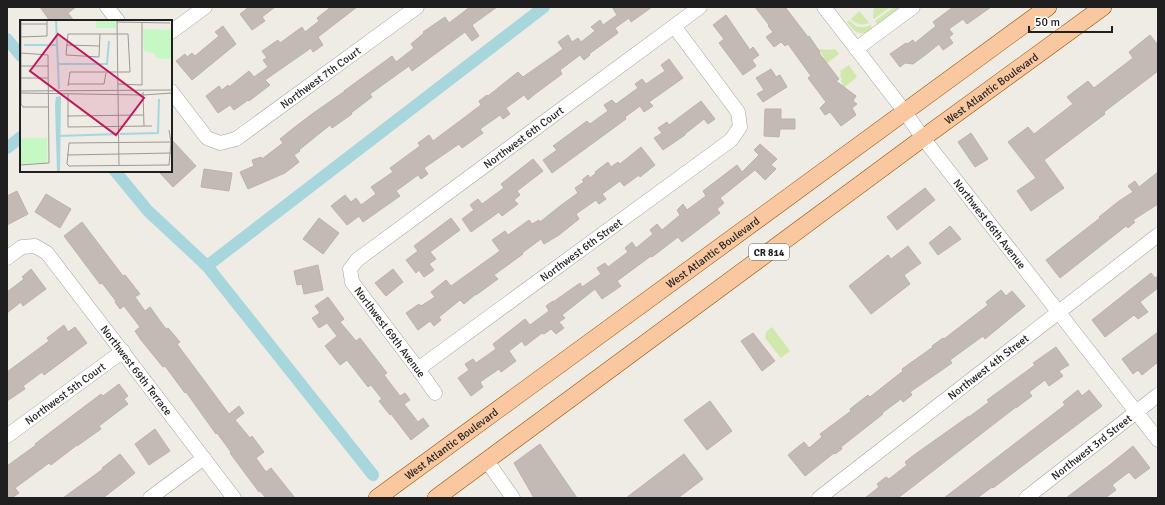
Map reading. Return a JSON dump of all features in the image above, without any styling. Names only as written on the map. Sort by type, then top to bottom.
[{"type":"main road","name":"West Atlantic Boulevard","points":[[377,498],[1048,7]]},
{"type":"main road","name":"West Atlantic Boulevard","points":[[436,498],[923,138],[1103,7]]},
{"type":"street","points":[[107,7],[117,20]]},
{"type":"street","points":[[172,31],[205,7]]},
{"type":"street","name":"Northwest 7th Court","points":[[172,92],[207,138],[220,143],[236,139],[417,7]]},
{"type":"street","name":"Northwest 6th Court","points":[[350,269],[357,260],[700,7]]},
{"type":"street","name":"Northwest 66th Avenue","points":[[824,7],[905,112],[923,138],[1158,440]]},
{"type":"street","points":[[856,49],[913,7]]},
{"type":"street","name":"Northwest 6th Street","points":[[418,369],[731,140],[740,127],[738,112],[674,26]]},
{"type":"street","name":"Northwest 4th Street","points":[[819,498],[1158,235]]},
{"type":"street","name":"Northwest 69th Terrace","points":[[7,258],[22,248],[36,246],[47,253],[234,498]]},
{"type":"street","name":"Northwest 69th Avenue","points":[[350,269],[352,282],[435,393]]},
{"type":"street","name":"Northwest 5th Court","points":[[7,436],[122,351]]},
{"type":"street","name":"Northwest 3rd Street","points":[[1026,498],[1158,395]]},
{"type":"street","points":[[150,498],[204,458]]},
{"type":"street","points":[[486,461],[513,498]]},
{"type":"green space","points":[[874,7],[890,7],[874,19]]},
{"type":"green space","points":[[894,7],[897,7],[899,10],[878,25],[875,21]]},
{"type":"green space","points":[[860,11],[869,23],[859,24],[851,19]]},
{"type":"green space","points":[[849,20],[857,27],[865,27],[870,25],[873,29],[868,32],[858,33],[852,29],[847,22]]},
{"type":"green space","points":[[818,49],[835,49],[839,54],[827,63],[825,62],[812,67],[824,57]]},
{"type":"green space","points":[[849,65],[857,77],[832,97],[830,94],[843,84],[841,81],[840,71]]},
{"type":"green space","points":[[772,327],[790,351],[781,358],[765,338],[766,332]]},
{"type":"building","points":[[40,7],[76,7],[68,13],[73,20],[49,20]]},
{"type":"building","points":[[249,7],[275,7],[262,17],[265,21],[252,30],[240,14]]},
{"type":"building","points":[[331,7],[357,7],[318,37],[323,45],[313,52],[311,48],[265,80],[270,85],[249,101],[248,100],[234,110],[230,105],[218,113],[206,96],[219,86],[222,90],[228,85],[229,87],[249,71],[254,77],[268,67],[263,60],[267,58],[262,51],[278,40],[280,43],[302,27],[305,32],[319,21],[317,18]]},
{"type":"building","points":[[470,7],[497,7],[472,25],[479,36],[472,41],[465,32],[412,71],[409,66],[370,94],[372,97],[351,113],[352,114],[332,128],[330,125],[299,150],[300,151],[294,155],[299,162],[285,173],[248,189],[240,172],[254,166],[252,160],[261,157],[262,159],[283,143],[280,139],[291,130],[392,56],[396,62],[414,48],[411,44],[424,33],[423,32],[445,17],[449,23]]},
{"type":"building","points":[[612,7],[652,7],[631,22],[629,18],[615,28],[618,33],[589,54],[590,55],[584,60],[580,55],[560,70],[562,74],[528,100],[524,95],[506,108],[510,114],[503,119],[500,115],[480,129],[483,133],[462,148],[459,144],[424,168],[428,174],[421,179],[418,175],[396,191],[400,196],[363,222],[359,216],[347,225],[331,206],[345,195],[351,202],[356,198],[361,205],[376,194],[371,187],[393,172],[390,168],[420,146],[418,143],[429,135],[433,141],[481,105],[479,101],[487,95],[488,96],[518,72],[523,77],[563,49],[558,42],[568,35],[572,42],[578,38],[581,42],[595,31],[591,27],[600,20],[603,25],[617,15]]},
{"type":"building","points":[[755,7],[785,7],[808,37],[809,36],[820,52],[819,53],[839,79],[836,81],[856,96],[853,101],[857,104],[852,108],[856,115],[841,126],[830,112],[825,115],[820,108],[826,102],[808,78],[811,76],[788,44],[785,46],[781,42],[774,47],[766,37],[773,32]]},
{"type":"building","points":[[953,7],[991,7],[967,24],[963,19],[949,29],[953,34],[949,37],[953,43],[943,50],[939,44],[913,64],[905,63],[900,67],[890,54],[906,43],[907,44],[913,40],[915,43],[936,26],[933,22]]},
{"type":"building","points":[[726,15],[750,50],[753,47],[759,55],[752,60],[756,66],[743,75],[719,43],[724,39],[713,25]]},
{"type":"building","points":[[223,26],[236,44],[192,80],[176,61],[185,54],[187,57],[192,53],[195,56],[219,36],[215,32]]},
{"type":"building","points":[[1150,35],[1158,45],[1158,71],[1104,112],[1105,114],[1044,160],[1064,188],[1031,211],[1017,191],[1036,178],[1008,142],[1028,127],[1034,134],[1073,104],[1067,97],[1088,81],[1094,88],[1133,58],[1129,52]]},
{"type":"building","points":[[669,59],[683,78],[649,102],[653,106],[644,112],[640,106],[625,117],[626,119],[552,173],[543,160],[557,150],[553,146],[587,121],[590,124],[608,111],[604,105],[612,100],[616,104],[638,88],[635,84],[642,79],[646,84],[665,71],[661,65]]},
{"type":"building","points":[[771,69],[776,77],[780,75],[787,87],[763,102],[757,94],[764,90],[756,78]]},
{"type":"building","points":[[701,101],[715,119],[708,124],[704,119],[685,135],[663,150],[654,138],[662,133],[658,128],[667,122],[669,125]]},
{"type":"building","points":[[765,109],[781,109],[781,119],[795,119],[795,129],[780,129],[779,137],[764,136]]},
{"type":"building","points":[[971,133],[988,159],[975,167],[958,142]]},
{"type":"building","points":[[172,140],[196,166],[173,187],[159,172],[172,172]]},
{"type":"building","points":[[760,144],[777,159],[771,165],[776,169],[765,180],[755,170],[720,198],[724,203],[717,209],[720,213],[682,242],[678,237],[652,257],[651,256],[617,281],[621,286],[602,299],[595,289],[562,315],[565,318],[559,322],[564,328],[556,334],[551,329],[544,334],[542,333],[525,346],[522,341],[509,351],[516,361],[501,372],[499,369],[480,382],[483,387],[471,396],[458,378],[469,370],[465,364],[473,359],[476,363],[496,349],[493,344],[525,319],[530,325],[549,311],[546,306],[580,283],[582,287],[601,274],[597,268],[605,263],[608,267],[628,252],[625,248],[632,242],[636,248],[653,234],[650,230],[657,224],[662,230],[680,215],[677,210],[683,204],[687,210],[706,196],[703,191],[737,165],[742,172],[759,155],[754,150]]},
{"type":"building","points":[[641,147],[655,165],[640,177],[639,175],[624,186],[620,181],[602,194],[606,199],[599,204],[596,200],[576,214],[579,219],[559,235],[544,244],[541,239],[494,275],[498,279],[464,304],[460,300],[439,317],[441,320],[434,326],[430,321],[418,330],[406,313],[419,304],[421,306],[435,297],[431,292],[446,280],[451,286],[500,251],[492,240],[505,231],[508,235],[529,220],[532,224],[539,220],[540,222],[578,193],[575,188],[584,182],[582,180],[588,175],[590,178],[608,162],[611,167],[618,162],[620,164]]},
{"type":"building","points":[[533,159],[543,171],[517,191],[520,195],[514,200],[518,204],[502,216],[499,212],[471,232],[462,219],[474,210],[470,205],[478,199],[482,204],[504,188],[501,184]]},
{"type":"building","points":[[204,169],[232,173],[229,191],[201,187]]},
{"type":"building","points":[[1158,172],[1158,204],[1133,220],[1135,222],[1128,228],[1126,226],[1060,278],[1046,260],[1100,218],[1099,217],[1119,201],[1133,192],[1128,186],[1135,181],[1139,187]]},
{"type":"building","points":[[925,188],[935,200],[897,230],[887,217]]},
{"type":"building","points":[[17,191],[28,214],[7,225],[7,196]]},
{"type":"building","points":[[46,194],[71,209],[60,228],[35,212]]},
{"type":"building","points":[[319,218],[339,233],[323,254],[303,239]]},
{"type":"building","points":[[451,218],[460,230],[430,252],[436,259],[429,264],[434,270],[424,277],[419,270],[416,273],[406,260],[418,251],[414,246]]},
{"type":"building","points":[[82,222],[123,276],[125,275],[140,294],[135,297],[145,311],[150,307],[166,329],[168,328],[180,342],[177,344],[229,414],[239,406],[244,413],[235,420],[250,438],[252,436],[264,452],[256,458],[266,472],[271,468],[295,498],[266,498],[260,491],[259,492],[186,392],[185,393],[165,366],[163,367],[141,340],[135,331],[140,327],[124,306],[120,309],[115,302],[116,301],[102,283],[100,284],[64,236]]},
{"type":"building","points":[[950,226],[961,239],[938,255],[929,243]]},
{"type":"building","points":[[908,246],[921,263],[904,275],[910,284],[871,314],[849,286],[888,255],[891,259]]},
{"type":"building","points":[[318,265],[323,290],[304,294],[302,284],[297,285],[294,271]]},
{"type":"building","points":[[31,269],[46,289],[23,306],[21,302],[7,313],[7,292],[24,279],[22,277]]},
{"type":"building","points":[[393,269],[403,282],[386,296],[375,283]]},
{"type":"building","points":[[1151,273],[1155,278],[1158,276],[1158,288],[1140,302],[1148,312],[1138,319],[1134,315],[1105,337],[1092,320]]},
{"type":"building","points":[[1001,290],[1006,296],[1012,291],[1025,306],[985,339],[983,336],[950,360],[952,363],[910,392],[912,395],[903,402],[901,399],[882,413],[883,414],[841,447],[842,449],[835,454],[834,453],[805,476],[788,455],[804,442],[809,448],[822,437],[820,434],[851,411],[850,409],[868,395],[870,397],[903,371],[902,369],[988,305],[986,302]]},
{"type":"building","points":[[328,297],[344,319],[340,322],[356,341],[360,338],[387,373],[384,375],[400,396],[405,393],[410,400],[404,404],[418,422],[423,418],[429,426],[411,440],[379,401],[382,399],[371,385],[368,387],[347,360],[340,365],[325,346],[337,336],[327,323],[319,328],[312,318],[320,313],[315,306]]},
{"type":"building","points":[[64,325],[68,332],[75,327],[87,343],[44,375],[42,372],[23,386],[25,389],[7,401],[7,372],[49,341],[47,338]]},
{"type":"building","points":[[1158,332],[1158,362],[1142,375],[1138,370],[1133,374],[1122,359]]},
{"type":"building","points":[[753,333],[775,361],[762,371],[741,341]]},
{"type":"building","points":[[1056,347],[1069,365],[1059,371],[1063,376],[1049,386],[1045,380],[1029,392],[1032,396],[898,498],[865,498],[879,487],[877,484],[886,477],[889,479],[907,465],[905,462],[989,402],[987,400],[1035,365],[1033,363]]},
{"type":"building","points":[[119,384],[128,396],[124,399],[128,404],[99,426],[101,429],[51,465],[49,463],[15,488],[19,493],[12,498],[7,498],[7,466],[101,394],[103,396]]},
{"type":"building","points":[[1078,390],[1082,396],[1089,390],[1102,406],[993,488],[992,487],[977,498],[944,498],[1065,405],[1063,402]]},
{"type":"building","points":[[710,401],[732,431],[707,450],[684,420]]},
{"type":"building","points":[[155,429],[170,451],[149,465],[135,444]]},
{"type":"building","points":[[540,444],[577,498],[534,498],[514,463]]},
{"type":"building","points":[[1133,446],[1150,468],[1135,479],[1129,472],[1112,485],[1116,490],[1105,498],[1066,498],[1111,464]]},
{"type":"building","points":[[120,454],[135,473],[103,498],[63,498],[103,469],[102,468]]},
{"type":"building","points":[[684,454],[703,479],[678,498],[626,498]]},
{"type":"waterway","points":[[207,266],[544,7]]},
{"type":"waterway","points":[[7,39],[20,55]]},
{"type":"waterway","points":[[7,148],[20,138]]},
{"type":"waterway","points":[[116,172],[148,211],[207,266],[373,475]]}]
